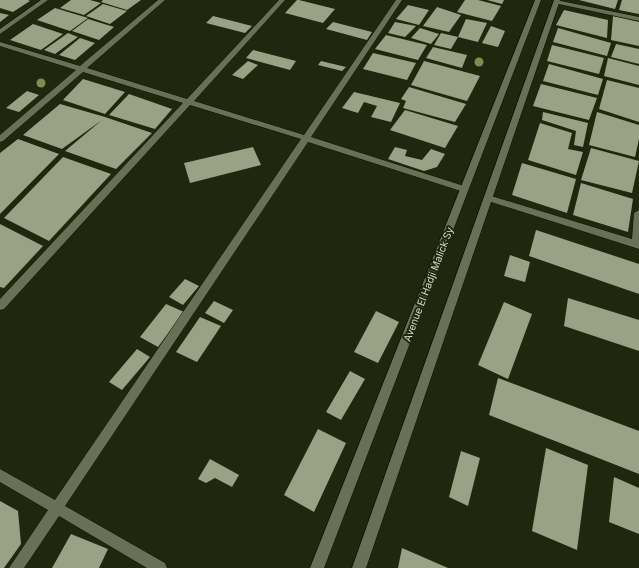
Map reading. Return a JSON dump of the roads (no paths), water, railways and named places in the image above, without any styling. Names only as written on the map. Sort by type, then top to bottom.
[{"type":"street","points":[[0,32],[45,0]]},
{"type":"street","points":[[0,139],[162,0]]},
{"type":"street","points":[[0,306],[282,0]]},
{"type":"street","points":[[16,568],[399,0]]},
{"type":"street","name":"Avenue El Hadji Malick Sy","points":[[317,568],[538,0]]},
{"type":"street","points":[[359,568],[557,1],[639,20]]},
{"type":"street","points":[[0,44],[187,103],[306,138],[464,189]]},
{"type":"street","points":[[488,198],[637,244],[639,213]]},
{"type":"street","points":[[0,475],[160,568]]}]
